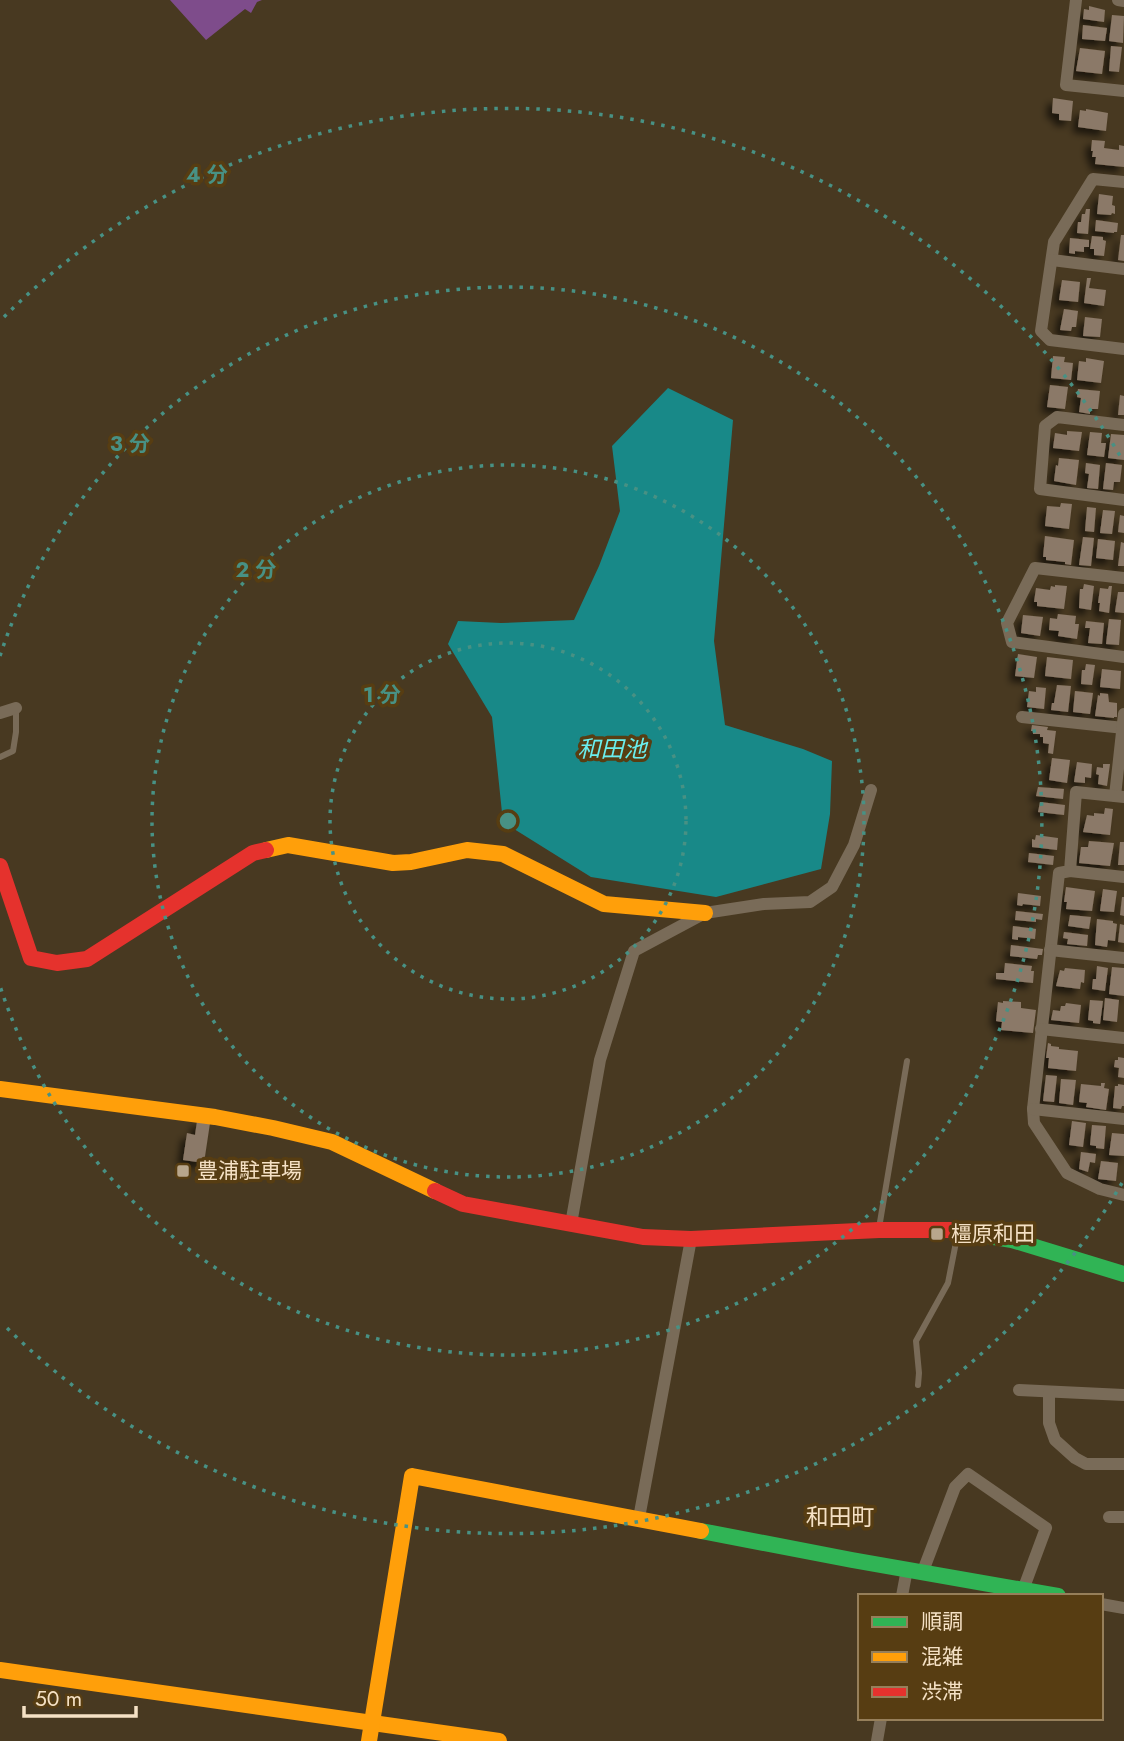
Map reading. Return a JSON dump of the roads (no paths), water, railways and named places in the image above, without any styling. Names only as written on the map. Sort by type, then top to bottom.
[{"type":"street","points":[[1076,0],[1066,85],[1124,91]]},
{"type":"street","points":[[1118,0],[1124,1]]},
{"type":"street","points":[[1124,182],[1093,179],[1054,242],[1041,331],[1050,340],[1124,349]]},
{"type":"street","points":[[1052,260],[1124,270]]},
{"type":"street","points":[[1124,425],[1057,417],[1045,426],[1040,489],[1124,500]]},
{"type":"street","points":[[1124,578],[1035,568],[1007,623],[1012,642],[1124,657]]},
{"type":"street","points":[[0,713],[16,708]]},
{"type":"street","points":[[1070,871],[1076,792],[1120,796],[1124,714]]},
{"type":"street","points":[[1022,717],[1123,728]]},
{"type":"street","points":[[0,866],[31,958],[57,963],[87,959],[253,853],[288,845],[393,863],[411,862],[467,850],[503,854],[604,904],[705,913],[764,904],[810,902],[832,887],[854,845],[871,790]]},
{"type":"street","points":[[1124,877],[1070,871],[1059,873],[1033,1109],[1034,1124],[1067,1173],[1100,1189],[1124,1195]]},
{"type":"street","points":[[571,1224],[600,1060],[634,951],[705,913]]},
{"type":"street","points":[[1050,950],[1124,958]]},
{"type":"street","points":[[1041,1029],[1124,1038]]},
{"type":"street","points":[[0,1089],[215,1117],[273,1128],[332,1142],[463,1204],[643,1237],[691,1239],[879,1230],[958,1230],[1012,1240],[1124,1273]]},
{"type":"street","points":[[1033,1109],[1124,1119]]},
{"type":"street","points":[[639,1518],[691,1239]]},
{"type":"street","points":[[1018,1390],[1124,1395]]},
{"type":"street","points":[[1049,1392],[1049,1423],[1055,1440],[1086,1464],[1124,1465]]},
{"type":"street","points":[[903,1594],[955,1487],[968,1474],[1045,1528],[1023,1590]]},
{"type":"street","points":[[369,1741],[412,1476],[852,1560],[1046,1594]]},
{"type":"street","points":[[1110,1517],[1124,1517]]},
{"type":"street","points":[[1103,1604],[1124,1608]]},
{"type":"street","points":[[0,1670],[499,1741]]},
{"type":"street","points":[[877,1741],[881,1720]]},
{"type":"lane","points":[[0,757],[13,751],[16,708]]},
{"type":"lane","points":[[879,1230],[906,1060]]},
{"type":"lane","points":[[918,1385],[916,1341],[948,1283],[958,1230]]},
{"type":"water","name":"和田池","points":[[668,388],[733,420],[714,641],[725,725],[803,749],[832,761],[830,814],[821,869],[716,897],[591,877],[503,822],[492,717],[448,644],[458,621],[501,623],[574,620],[620,511],[612,446]]},
{"type":"place","name":"豊浦駐車場","points":[[183,1171]]},
{"type":"place","name":"橿原和田","points":[[937,1234]]},
{"type":"district","name":"和田町","points":[[840,1517]]}]
